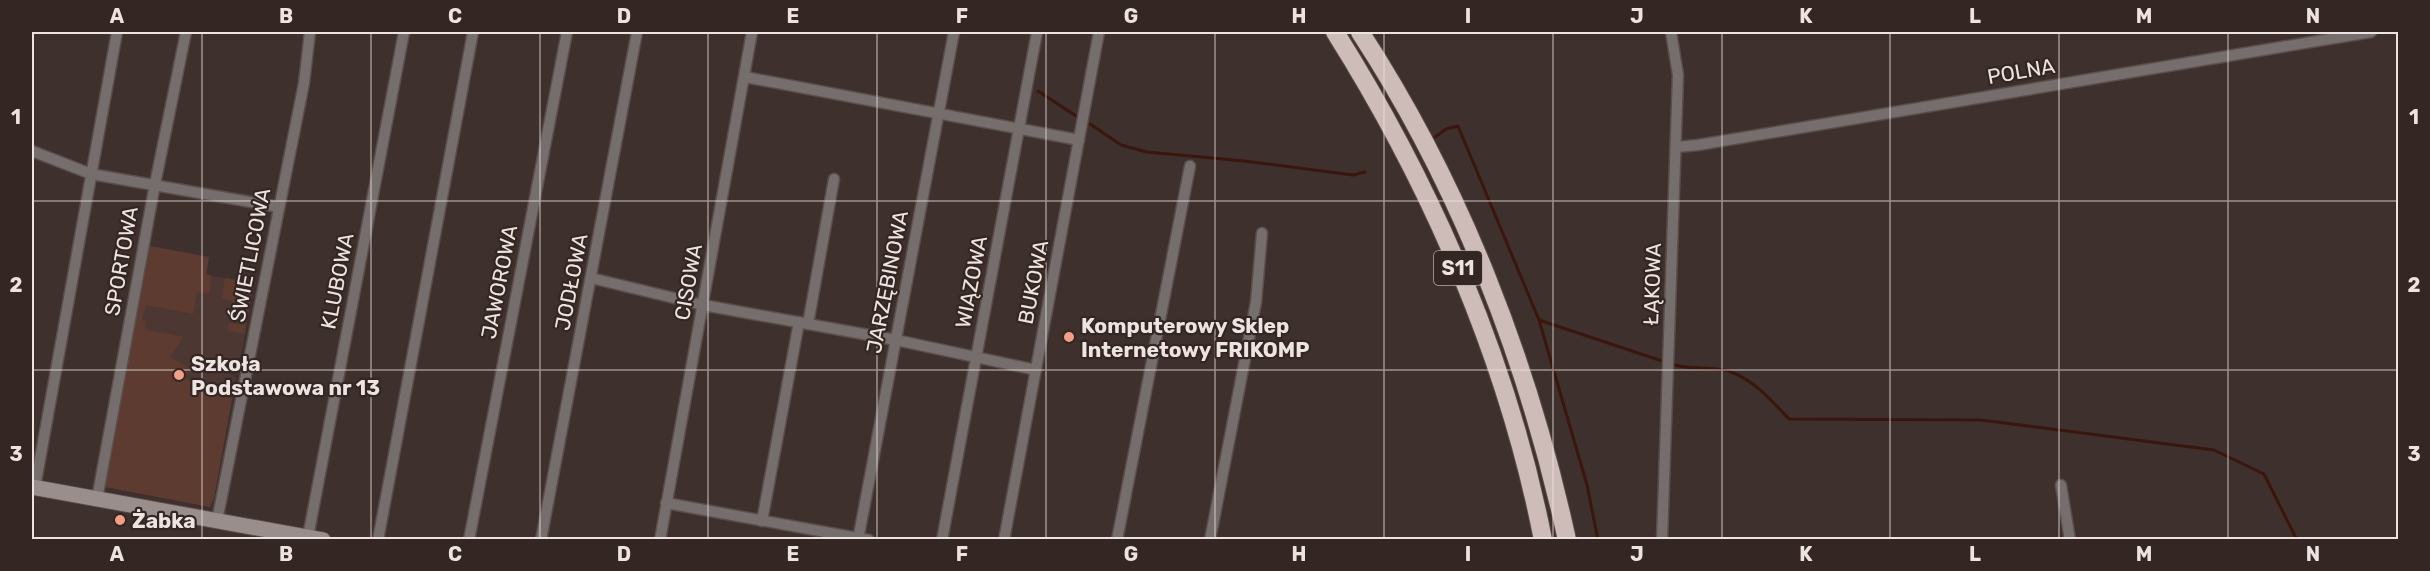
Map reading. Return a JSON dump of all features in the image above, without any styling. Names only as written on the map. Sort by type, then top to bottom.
[{"type":"highway","name":"S11","points":[[1335,32],[1401,148],[1456,264],[1492,357],[1520,444],[1544,540]]},
{"type":"highway","name":"S11","points":[[1360,32],[1438,168],[1500,313],[1540,432],[1567,540]]},
{"type":"street","points":[[117,32],[33,487],[316,538]]},
{"type":"street","name":"SPORTOWA","points":[[97,499],[155,184],[186,32]]},
{"type":"street","name":"ŚWIETLICOWA","points":[[217,521],[304,82],[310,32]]},
{"type":"street","name":"KLUBOWA","points":[[316,538],[404,32]]},
{"type":"street","points":[[378,540],[473,32]]},
{"type":"street","name":"JAWOROWA","points":[[469,540],[567,32]]},
{"type":"street","name":"JODŁOWA","points":[[541,540],[637,32]]},
{"type":"street","name":"CISOWA","points":[[660,540],[752,32]]},
{"type":"street","name":"JARZĘBINOWA","points":[[862,539],[896,340],[954,32]]},
{"type":"street","name":"WIĄZOWA","points":[[942,540],[1037,32]]},
{"type":"street","name":"BUKOWA","points":[[1004,540],[1099,32]]},
{"type":"street","name":"ŁĄKOWA","points":[[1662,540],[1677,147],[1678,75],[1671,32]]},
{"type":"street","name":"POLNA","points":[[1677,147],[2371,32]]},
{"type":"street","points":[[744,77],[1079,140]]},
{"type":"street","points":[[32,151],[91,174],[279,207]]},
{"type":"street","points":[[1117,540],[1190,166]]},
{"type":"street","points":[[762,521],[834,179]]},
{"type":"street","points":[[1210,540],[1256,302],[1262,233]]},
{"type":"street","points":[[591,278],[704,305],[896,340],[976,359],[1036,370]]},
{"type":"street","points":[[2061,485],[2070,540]]},
{"type":"street","points":[[666,503],[862,539]]},
{"type":"shaded area","name":"Szkoła Podstawowa nr 13","points":[[150,246],[209,257],[206,275],[254,283],[241,355],[228,372],[236,378],[214,498],[210,507],[105,487]]},
{"type":"shaded area","name":"Szkoła Podstawowa nr 13","points":[[150,246],[209,257],[206,274],[212,276],[209,294],[197,292],[193,314],[146,305],[142,320],[146,321],[145,330],[183,338],[170,357],[189,368],[184,376],[193,383],[198,377],[209,386],[213,384],[232,399],[214,498],[210,507],[105,487]]},
{"type":"shaded area","points":[[225,278],[254,283],[247,319],[229,315],[232,301],[222,298]]},
{"type":"shaded area","points":[[229,323],[246,325],[245,334],[228,331]]},
{"type":"waterway","points":[[1038,91],[1076,116]]},
{"type":"waterway","points":[[1090,124],[1121,145],[1147,152],[1244,161],[1353,175],[1365,172]]},
{"type":"waterway","points":[[1435,137],[1446,129],[1458,126],[1539,320],[1587,485],[1598,540]]},
{"type":"waterway","points":[[1539,320],[1665,362]]},
{"type":"waterway","points":[[1671,364],[1724,370],[1748,380],[1789,419],[1981,420],[2214,450],[2264,474],[2297,540]]},
{"type":"place","name":"Komputerowy Sklep Internetowy FRIKOMP","points":[[1069,337]]},
{"type":"place","name":"Szkoła Podstawowa nr 13","points":[[179,375]]},
{"type":"place","name":"Żabka","points":[[120,520]]}]
